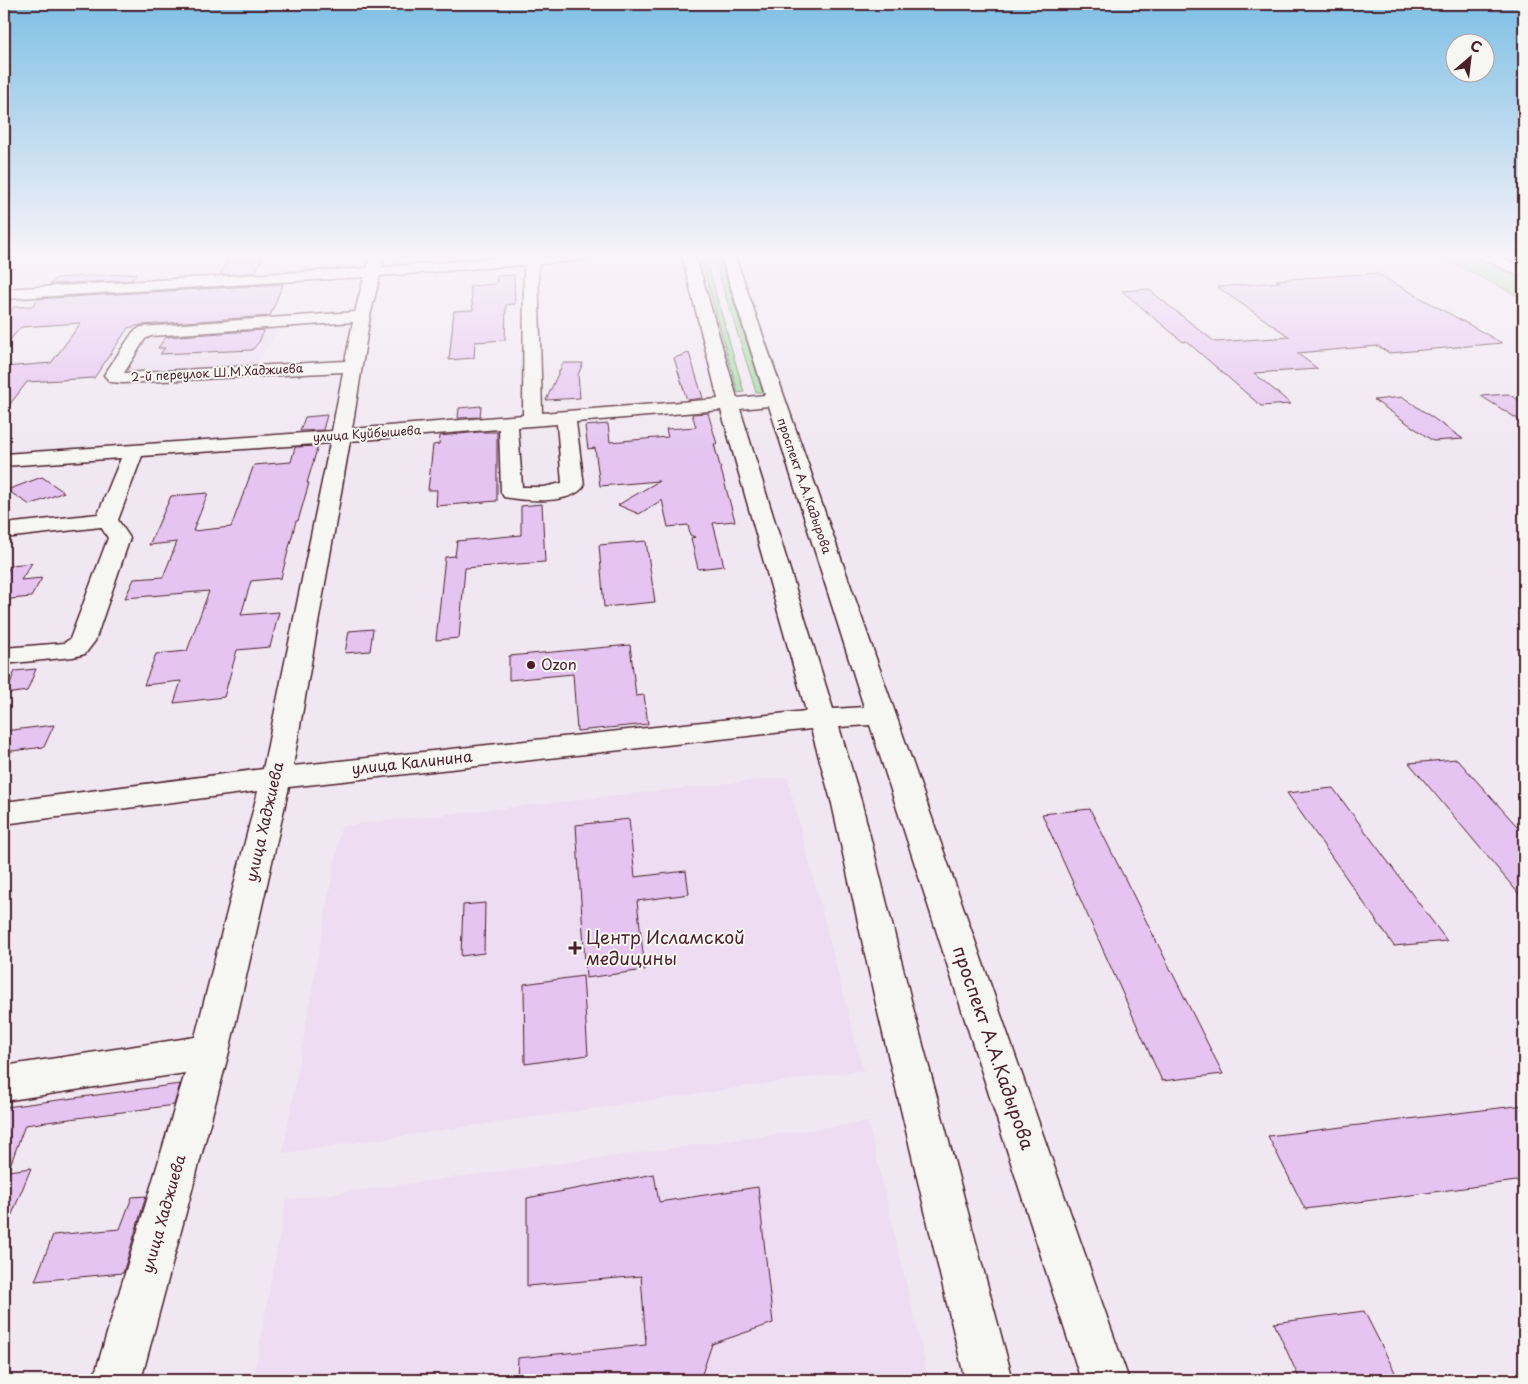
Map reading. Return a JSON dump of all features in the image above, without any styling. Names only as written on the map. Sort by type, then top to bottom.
[{"type":"street","name":"2-й переулок Ш.М.Хаджиева","points":[[296,321],[147,331],[139,336],[113,375],[116,378],[123,378],[354,366]]},
{"type":"street","name":"улица Хаджиева","points":[[117,1380],[210,1052],[276,778],[361,321]]},
{"type":"street","points":[[532,321],[533,420]]},
{"type":"street","points":[[706,321],[729,404],[847,804],[894,1004],[989,1380]]},
{"type":"street","name":"проспект А.А.Кадырова","points":[[749,321],[1105,1380]]},
{"type":"street","name":"улица Куйбышева","points":[[4,460],[341,436],[775,400]]},
{"type":"street","points":[[508,423],[512,492],[519,494],[563,491],[573,486],[566,418]]},
{"type":"street","points":[[107,520],[134,450]]},
{"type":"street","points":[[4,531],[107,520]]},
{"type":"street","points":[[4,656],[76,648],[82,641],[119,538],[107,520]]},
{"type":"street","points":[[821,719],[881,715]]},
{"type":"street","name":"улица Калинина","points":[[4,813],[276,778],[821,719]]},
{"type":"street","points":[[4,1083],[210,1052]]},
{"type":"shaded area","points":[[281,323],[256,367],[132,373],[124,369],[147,334]]},
{"type":"shaded area","name":"Центр Исламской медицины","points":[[787,777],[863,1070],[283,1153],[341,826]]},
{"type":"shaded area","points":[[868,1122],[929,1380],[253,1380],[286,1200]]},
{"type":"green space","points":[[718,321],[724,321],[744,392],[738,393]]},
{"type":"green space","points":[[733,321],[740,321],[763,392],[756,392]]},
{"type":"building","points":[[4,321],[204,321],[141,325],[128,328],[94,378],[27,382],[4,412],[4,367],[51,363],[81,323],[21,327],[4,347]]},
{"type":"building","points":[[453,321],[506,321],[505,340],[475,342],[474,358],[449,360]]},
{"type":"building","points":[[1157,321],[1188,321],[1215,342],[1290,337],[1266,321],[1462,321],[1502,343],[1389,353],[1378,346],[1297,353],[1318,369],[1254,373],[1291,404],[1261,406],[1186,341],[1183,342]]},
{"type":"building","points":[[264,330],[259,342],[252,350],[160,354],[165,348],[158,348],[166,337]]},
{"type":"building","points":[[689,353],[703,398],[687,400],[674,358]]},
{"type":"building","points":[[563,363],[583,363],[578,375],[580,398],[546,400]]},
{"type":"building","points":[[1508,394],[1524,403],[1524,423],[1481,396]]},
{"type":"building","points":[[1403,397],[1463,439],[1433,441],[1374,400]]},
{"type":"building","points":[[481,406],[480,417],[458,418],[459,408]]},
{"type":"building","points":[[708,413],[717,444],[714,444],[735,521],[713,523],[724,566],[698,569],[691,538],[695,537],[690,535],[688,525],[668,527],[662,500],[639,514],[618,505],[659,481],[600,486],[595,448],[588,449],[585,426],[608,424],[610,442],[668,437],[666,429],[696,427],[692,414]]},
{"type":"building","points":[[327,415],[323,430],[300,431],[305,417]]},
{"type":"building","points":[[497,432],[497,501],[436,506],[437,490],[428,490],[433,445],[439,444],[440,436]]},
{"type":"building","points":[[318,446],[281,578],[251,581],[241,615],[279,612],[270,647],[237,650],[224,697],[174,703],[181,681],[144,685],[156,654],[187,651],[209,591],[125,598],[134,579],[163,577],[177,542],[149,545],[171,496],[208,493],[193,531],[231,527],[254,465],[291,462],[295,447]]},
{"type":"building","points":[[42,477],[64,492],[30,505],[7,490]]},
{"type":"building","points":[[542,504],[545,562],[465,568],[459,638],[436,640],[445,557],[455,556],[457,541],[521,535],[521,506]]},
{"type":"building","points":[[646,541],[655,602],[604,607],[599,545]]},
{"type":"building","points":[[32,563],[21,580],[42,578],[31,597],[11,599],[4,610],[4,577],[11,565]]},
{"type":"building","points":[[373,629],[370,651],[345,653],[349,631]]},
{"type":"building","points":[[630,645],[636,696],[644,695],[648,724],[577,731],[573,674],[509,680],[509,656]]},
{"type":"building","points":[[36,669],[27,691],[6,694],[15,671]]},
{"type":"building","points":[[54,725],[44,747],[4,752],[4,731]]},
{"type":"building","points":[[1457,759],[1524,834],[1524,900],[1409,763]]},
{"type":"building","points":[[1333,788],[1447,941],[1394,946],[1287,793]]},
{"type":"building","points":[[1090,809],[1223,1074],[1162,1081],[1042,814]]},
{"type":"building","points":[[629,819],[635,877],[686,871],[689,894],[637,901],[645,970],[586,978],[576,825]]},
{"type":"building","points":[[485,903],[484,953],[461,956],[463,905]]},
{"type":"building","points":[[583,976],[588,1055],[525,1064],[524,984]]},
{"type":"building","points":[[180,1084],[174,1105],[25,1125],[8,1171],[31,1168],[4,1234],[4,1113],[6,1107]]},
{"type":"building","points":[[1524,1105],[1524,1180],[1305,1209],[1268,1136]]},
{"type":"building","points":[[654,1174],[659,1202],[758,1187],[773,1323],[712,1344],[700,1380],[517,1380],[518,1358],[646,1345],[641,1276],[527,1286],[527,1198]]},
{"type":"building","points":[[146,1196],[123,1273],[35,1281],[53,1235],[120,1229],[132,1197]]},
{"type":"building","points":[[1364,1311],[1399,1380],[1300,1380],[1274,1323]]},
{"type":"place","name":"Ozon","points":[[531,665]]},
{"type":"place","name":"Центр Исламской медицины","points":[[575,948]]}]
